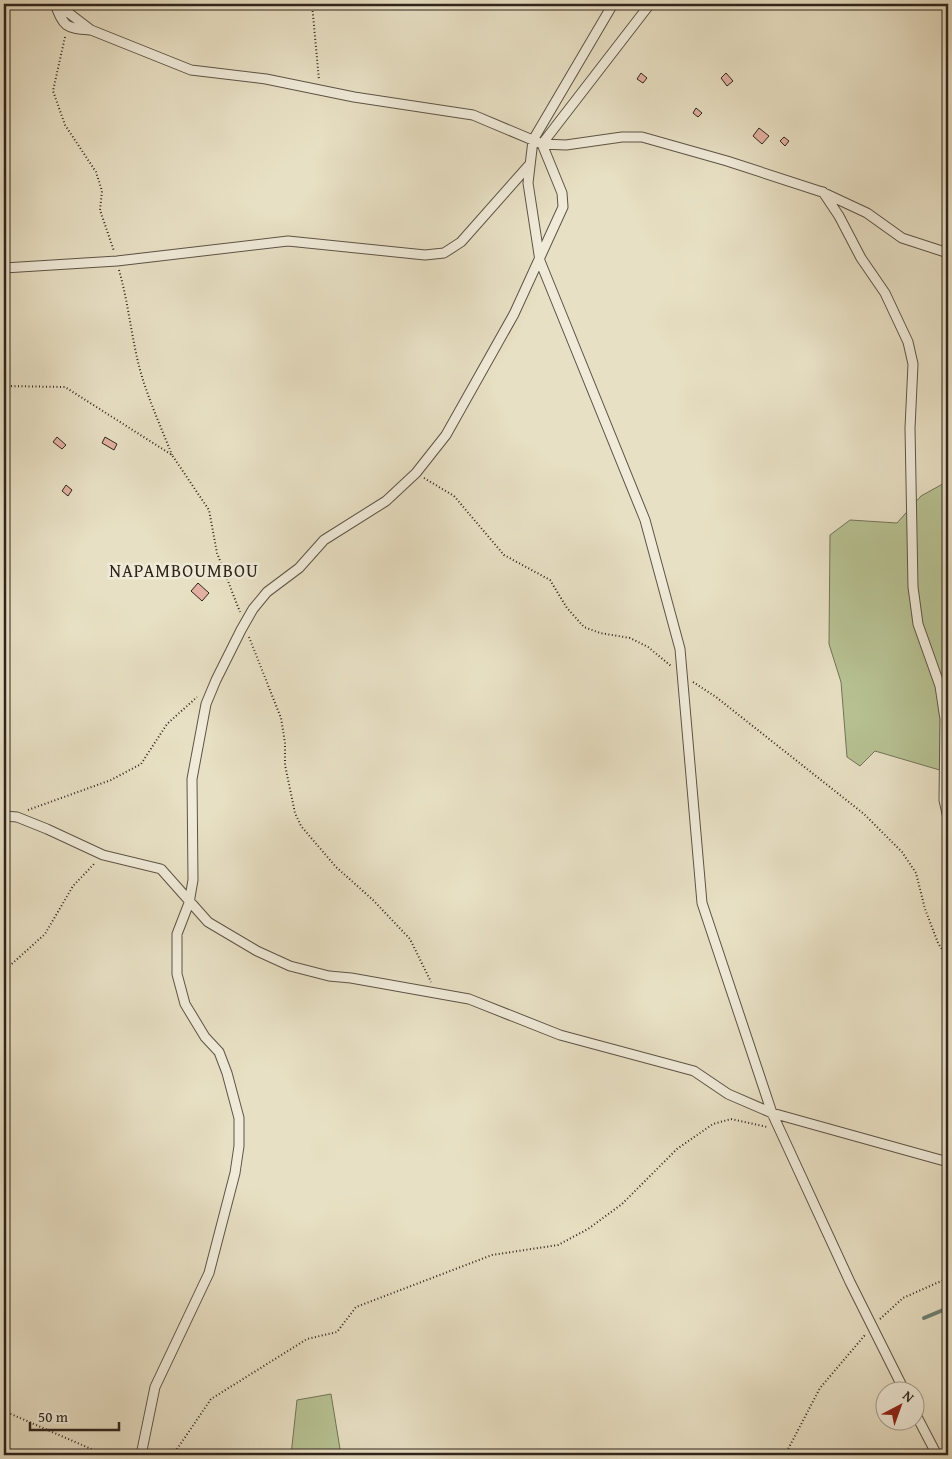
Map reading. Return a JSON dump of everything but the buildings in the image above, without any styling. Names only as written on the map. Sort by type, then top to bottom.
[{"type":"street","points":[[56,4],[61,22],[67,27],[91,30],[191,70],[266,79],[320,90],[473,115],[542,144],[566,145],[622,137],[642,137],[727,161],[822,192],[868,213],[902,238],[948,253]]},
{"type":"street","points":[[56,4],[91,30]]},
{"type":"street","points":[[613,4],[533,140],[528,183],[540,261],[645,520],[680,649],[702,903],[772,1114],[900,1382]]},
{"type":"street","points":[[542,144],[650,4]]},
{"type":"street","points":[[141,1455],[155,1387],[209,1273],[235,1173],[239,1146],[239,1118],[222,1059],[219,1052],[205,1037],[184,1004],[177,974],[178,934],[189,903],[193,880],[192,779],[206,704],[216,680],[253,609],[267,592],[299,568],[324,540],[386,501],[416,473],[446,435],[514,314],[540,261],[563,206],[562,194],[542,144]]},
{"type":"street","points":[[4,268],[117,260],[288,240],[425,255],[444,253],[461,242],[530,164]]},
{"type":"street","points":[[822,192],[839,216],[860,258],[885,293],[908,342],[913,364],[910,428],[913,587],[918,624],[940,686],[945,719],[944,800],[948,818]]},
{"type":"street","points":[[4,816],[17,817],[47,828],[103,855],[161,869],[189,903],[208,922],[290,966],[329,976],[469,999],[513,1014],[560,1035],[694,1071],[728,1094],[772,1114],[948,1162]]},
{"type":"street","points":[[924,1430],[937,1455]]},
{"type":"path","points":[[312,4],[320,90]]},
{"type":"path","points":[[67,27],[53,91],[64,125],[96,172],[102,190],[100,210],[117,260],[128,302],[136,354],[146,390],[172,455],[209,510],[217,553],[282,718],[285,743],[284,765],[295,813],[301,826],[336,867],[373,900],[410,939],[437,993]]},
{"type":"path","points":[[4,386],[65,388],[172,455]]},
{"type":"path","points":[[416,473],[454,496],[504,555],[550,580],[566,608],[584,627],[600,633],[630,638],[648,647],[682,675],[716,697],[864,814],[902,852],[916,874],[924,909],[938,943],[948,959]]},
{"type":"path","points":[[25,811],[111,780],[141,764],[167,724],[199,696]]},
{"type":"path","points":[[4,971],[45,934],[73,886],[103,855]]},
{"type":"path","points":[[173,1455],[211,1399],[307,1339],[337,1332],[356,1307],[492,1254],[558,1245],[588,1229],[622,1204],[677,1149],[713,1124],[731,1119],[779,1128]]},
{"type":"path","points":[[786,1455],[820,1388],[872,1326],[903,1298],[948,1278]]},
{"type":"path","points":[[4,1411],[105,1455]]},
{"type":"green space","points":[[948,481],[948,818],[943,771],[875,751],[860,766],[847,757],[841,682],[829,644],[830,535],[850,520],[897,523],[921,496]]},
{"type":"green space","points":[[331,1394],[341,1455],[291,1455],[297,1400]]},
{"type":"waterway","points":[[924,1318],[948,1308]]},
{"type":"district","name":"NAPAMBOUMBOU","points":[[184,571]]}]
